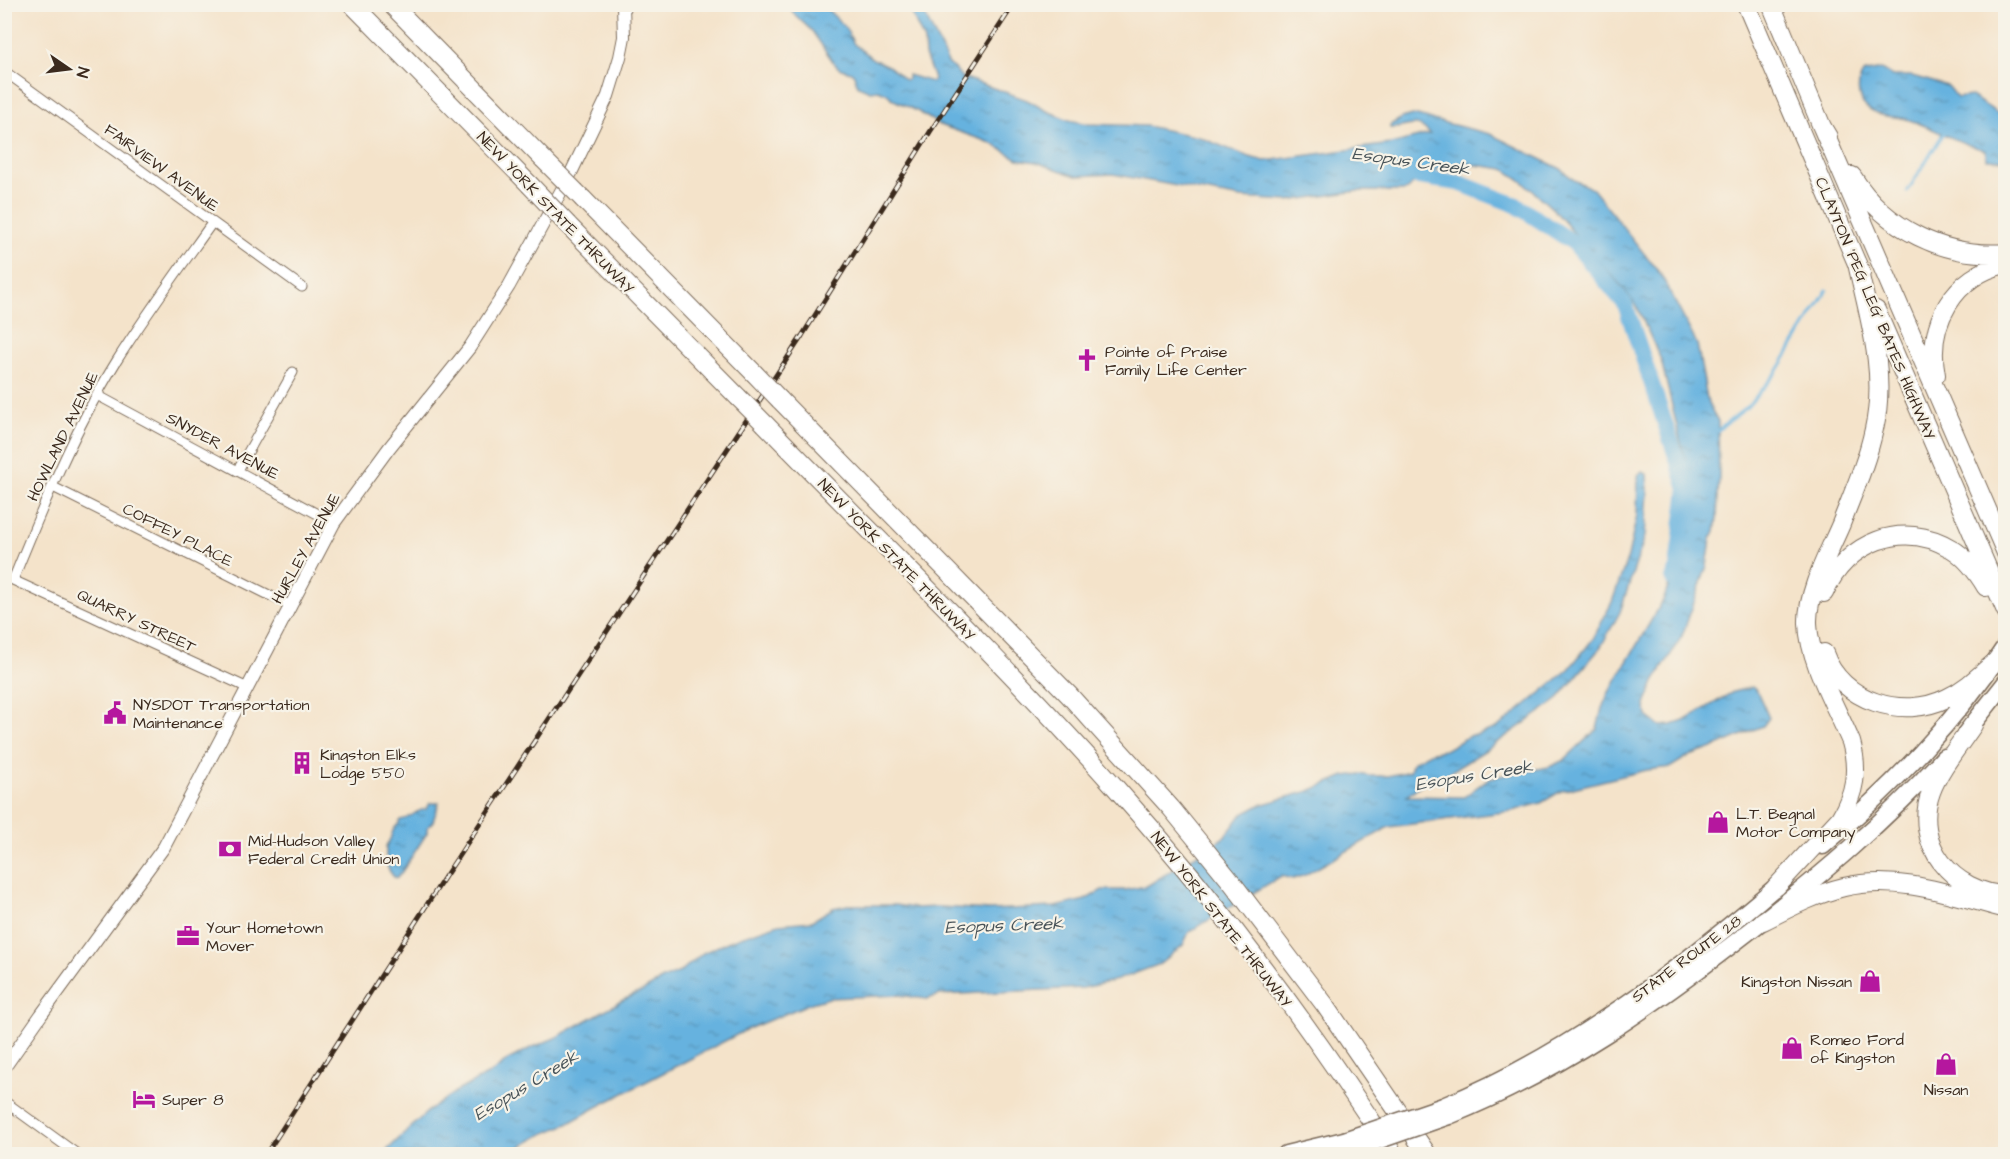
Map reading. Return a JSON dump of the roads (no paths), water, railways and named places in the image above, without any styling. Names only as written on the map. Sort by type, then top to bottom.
[{"type":"highway","name":"NEW YORK STATE THRUWAY","points":[[352,4],[1048,714],[1150,826],[1244,943],[1302,1021],[1393,1155]]},
{"type":"highway","name":"NEW YORK STATE THRUWAY","points":[[391,4],[1069,694],[1171,808],[1266,926],[1354,1046],[1427,1155]]},
{"type":"highway","name":"CLAYTON 'PEG LEG' BATES HIGHWAY","points":[[1746,4],[2006,613]]},
{"type":"highway","points":[[1771,4],[1822,127],[1860,189],[1878,208],[1898,225],[1922,239],[1948,248],[1975,253],[2006,252]]},
{"type":"highway","name":"CLAYTON 'PEG LEG' BATES HIGHWAY","points":[[1822,127],[2006,553]]},
{"type":"highway","points":[[1776,886],[1840,818],[1848,804],[1855,780],[1852,748],[1812,648],[1808,619],[1814,592],[1864,464],[1877,413],[1879,393],[1877,356],[1857,263]]},
{"type":"highway","points":[[1956,437],[1940,392],[1934,364],[1934,344],[1938,324],[1943,311],[1959,289],[1980,273],[2006,264]]},
{"type":"highway","points":[[1995,662],[1971,683],[1946,699],[1913,707],[1881,705],[1855,692],[1833,671],[1819,632],[1820,607],[1835,572],[1853,554],[1876,541],[1902,536],[1928,539],[1962,556],[1980,576],[2006,613]]},
{"type":"highway","name":"STATE ROUTE 28","points":[[1446,1112],[1592,1027],[1677,967],[1776,886],[1850,822],[1897,777],[1958,711],[2006,645]]},
{"type":"highway","name":"STATE ROUTE 28","points":[[1286,1155],[1348,1145],[1522,1084],[1601,1038],[1687,979],[1837,860],[1888,815],[1933,770],[1973,725],[2005,683]]},
{"type":"highway","points":[[1973,725],[1942,771],[1931,794],[1928,806],[1929,831],[1937,856],[1954,877],[1974,889],[2006,895]]},
{"type":"highway","points":[[1763,921],[1833,890],[1879,882],[1914,886],[2006,909]]},
{"type":"highway","name":"STATE ROUTE 28","points":[[1334,1155],[1348,1145]]},
{"type":"street","name":"HURLEY AVENUE","points":[[4,1068],[40,1015],[164,848],[334,523],[388,448],[470,347],[530,249],[594,128],[608,96],[624,37],[623,4]]},
{"type":"street","name":"FAIRVIEW AVENUE","points":[[4,71],[302,287]]},
{"type":"street","name":"HOWLAND AVENUE","points":[[9,578],[97,394],[122,352],[212,223]]},
{"type":"street","points":[[238,470],[293,372]]},
{"type":"street","name":"SNYDER AVENUE","points":[[97,394],[334,523]]},
{"type":"street","name":"COFFEY PLACE","points":[[53,487],[291,606]]},
{"type":"street","name":"QUARRY STREET","points":[[9,578],[248,688]]},
{"type":"street","points":[[4,1101],[77,1155]]},
{"type":"water","points":[[789,5],[828,5],[828,10],[845,27],[854,44],[873,59],[890,67],[905,80],[908,79],[908,75],[932,82],[934,79],[925,55],[924,41],[910,10],[912,5],[918,5],[948,63],[962,77],[1027,100],[1069,120],[1088,124],[1146,126],[1199,137],[1265,161],[1391,144],[1430,134],[1415,125],[1390,128],[1390,125],[1402,118],[1413,115],[1490,134],[1561,169],[1574,180],[1593,189],[1661,275],[1697,344],[1708,404],[1718,421],[1717,519],[1707,566],[1682,636],[1654,682],[1645,705],[1647,716],[1660,726],[1672,725],[1684,721],[1733,692],[1752,687],[1757,691],[1769,718],[1763,726],[1687,757],[1671,767],[1647,770],[1561,791],[1541,803],[1512,811],[1389,827],[1305,875],[1293,879],[1281,876],[1189,932],[1183,945],[1160,964],[1117,980],[1083,988],[940,995],[927,999],[899,995],[829,998],[748,1029],[507,1154],[383,1154],[427,1112],[455,1092],[491,1073],[508,1060],[557,1037],[623,1000],[680,972],[703,953],[732,940],[779,924],[812,921],[833,908],[848,905],[989,910],[1055,907],[1085,900],[1102,890],[1125,890],[1147,886],[1225,837],[1241,815],[1260,805],[1309,791],[1345,776],[1361,774],[1388,776],[1410,771],[1413,762],[1432,752],[1445,750],[1471,735],[1494,729],[1569,669],[1593,639],[1612,602],[1628,557],[1637,515],[1638,475],[1642,472],[1647,474],[1648,492],[1645,536],[1620,612],[1600,648],[1556,701],[1489,748],[1444,776],[1419,786],[1407,796],[1464,797],[1489,778],[1549,767],[1564,760],[1597,729],[1609,692],[1664,599],[1677,560],[1685,524],[1685,460],[1661,360],[1637,307],[1622,287],[1555,211],[1522,181],[1504,169],[1462,163],[1430,171],[1404,191],[1357,191],[1288,201],[1241,198],[1113,174],[1076,176],[1036,162],[1018,159],[991,143],[940,125],[894,100],[886,93],[878,90],[870,91],[858,86],[854,75],[834,63],[812,31],[794,14]]},
{"type":"water","points":[[1881,69],[1892,76],[1912,76],[1947,86],[1957,98],[1971,96],[2005,118],[2005,160],[1987,159],[1985,150],[1916,122],[1870,110],[1860,99],[1858,91],[1860,82],[1863,73]]},
{"type":"water","points":[[430,803],[439,803],[433,821],[401,873],[397,878],[394,877],[388,866],[386,855],[386,846],[393,831],[400,820],[426,809]]},
{"type":"waterway","points":[[1907,192],[1943,134]]},
{"type":"waterway","name":"Esopus Creek","points":[[1399,174],[1459,183],[1516,205],[1574,243],[1625,304],[1687,489],[1677,568],[1673,579]]},
{"type":"waterway","points":[[1717,431],[1747,407],[1777,372],[1827,290]]},
{"type":"railway","points":[[266,1154],[446,875],[802,336],[930,132],[1014,4]]},
{"type":"place","name":"Pointe of Praise Family Life Center","points":[[1087,360]]},
{"type":"place","name":"NYSDOT Transportation Maintenance","points":[[115,713]]},
{"type":"place","name":"Kingston Elks Lodge 550","points":[[302,763]]},
{"type":"place","name":"L.T. Begnal Motor Company","points":[[1718,822]]},
{"type":"place","name":"Mid-Hudson Valley Federal Credit Union","points":[[230,849]]},
{"type":"place","name":"Your Hometown Mover","points":[[188,936]]},
{"type":"place","name":"Kingston Nissan","points":[[1870,981]]},
{"type":"place","name":"Romeo Ford of Kingston","points":[[1792,1048]]},
{"type":"place","name":"Nissan","points":[[1946,1064]]},
{"type":"place","name":"Super 8","points":[[144,1099]]}]
